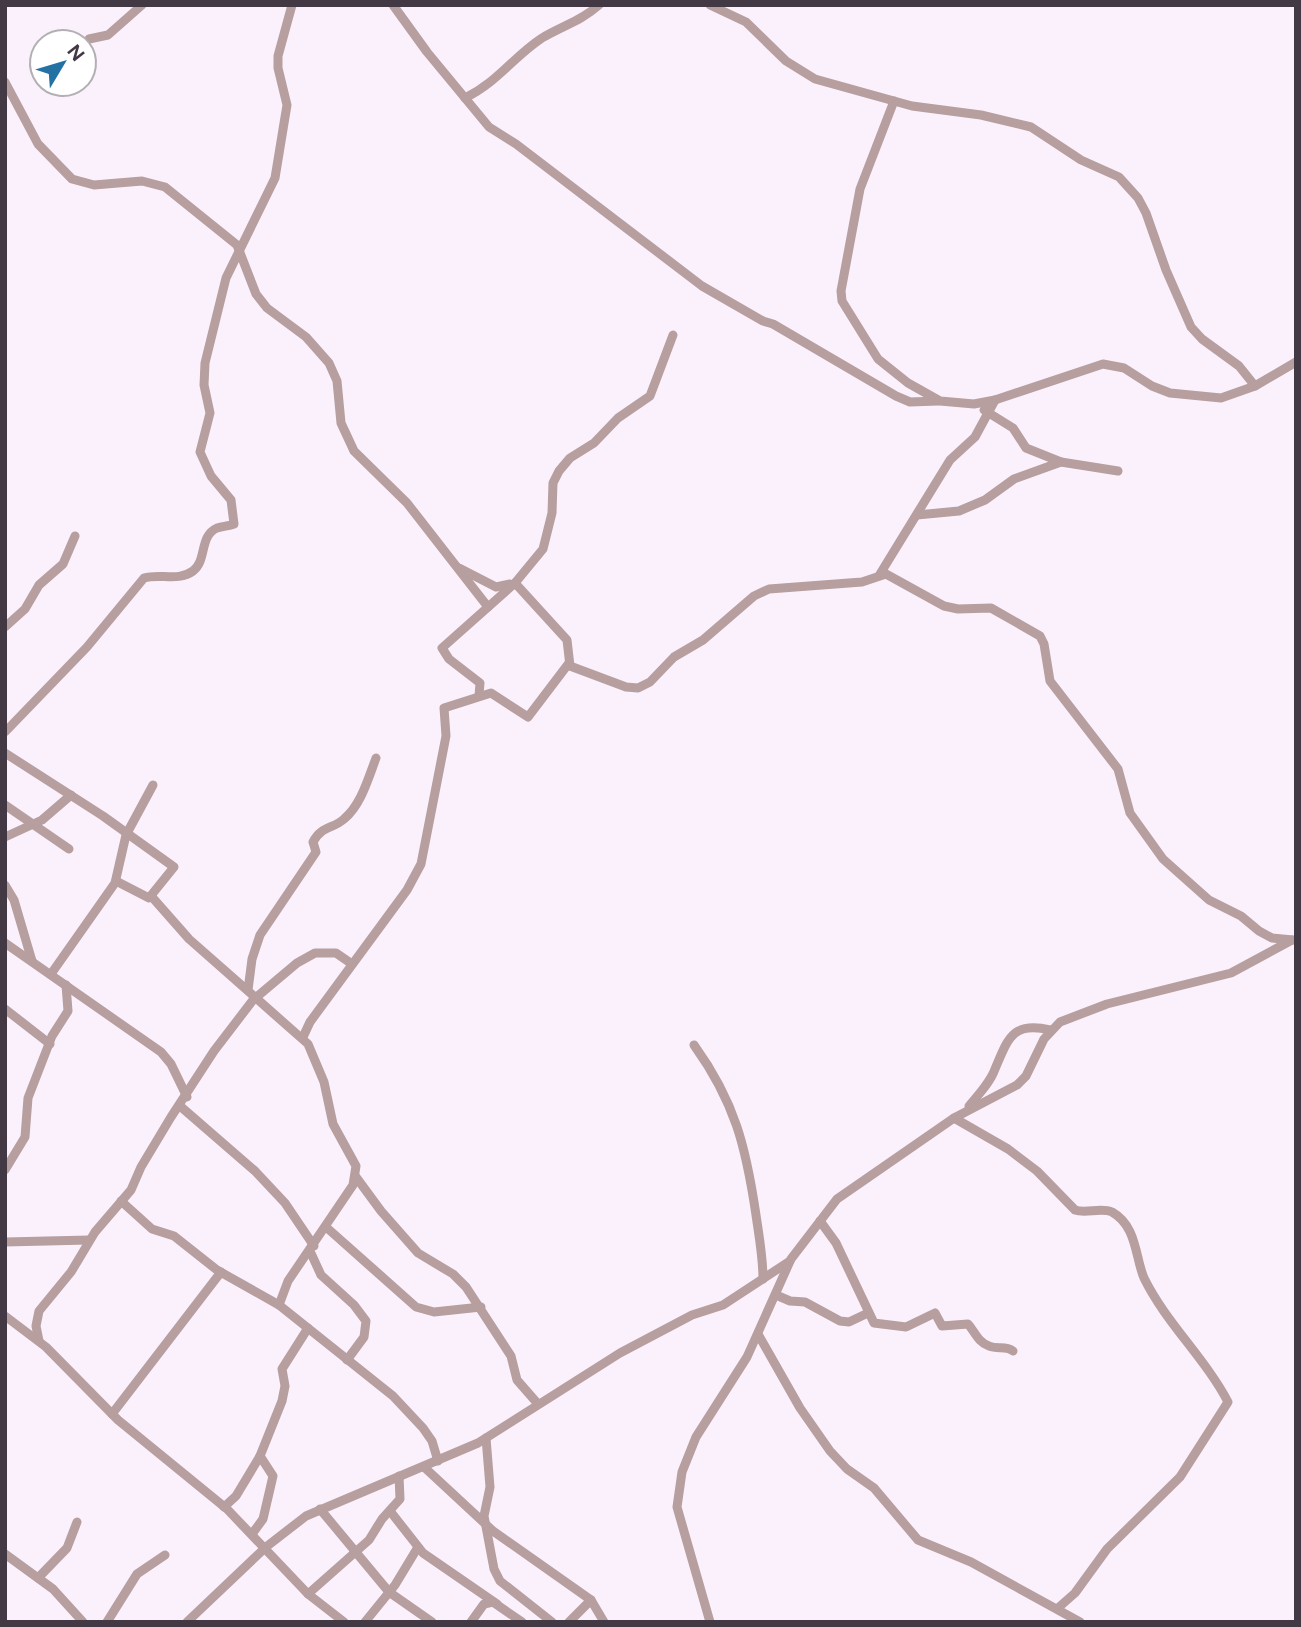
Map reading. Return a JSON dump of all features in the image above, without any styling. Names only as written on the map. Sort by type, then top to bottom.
[{"type":"street","points":[[98,35],[105,36],[142,5]]},
{"type":"street","points":[[5,732],[87,646],[144,578],[167,578],[190,573],[198,565],[210,533],[220,527],[234,524],[231,500],[206,468],[201,442],[210,413],[204,385],[207,353],[226,278],[275,178],[287,105],[278,68],[278,56],[292,5]]},
{"type":"street","points":[[393,5],[489,127],[516,144],[702,286],[910,402],[974,404],[995,400],[1103,364],[1124,368],[1152,386],[1170,393],[1209,398],[1233,395],[1255,386],[1296,362]]},
{"type":"street","points":[[465,98],[497,80],[542,38],[584,18],[599,5]]},
{"type":"street","points":[[710,5],[746,22],[800,72],[894,101],[1031,127],[1081,160],[1119,177],[1138,198],[1146,213],[1166,270],[1191,327],[1202,339],[1239,366],[1255,386]]},
{"type":"street","points":[[5,82],[38,144],[72,179],[93,185],[142,181],[165,187],[240,250],[256,294],[267,308],[306,337],[329,363],[337,382],[341,423],[354,451],[407,503],[488,607]]},
{"type":"street","points":[[894,101],[860,189],[842,301],[878,359],[908,383],[940,401]]},
{"type":"street","points":[[479,696],[480,683],[449,659],[442,648],[513,583],[543,549],[552,513],[553,483],[559,471],[570,458],[594,443],[618,418],[650,396],[673,334]]},
{"type":"street","points":[[569,663],[575,669],[626,687],[638,688],[650,682],[674,657],[703,640],[754,596],[769,589],[862,582],[880,574],[950,460],[975,437],[995,400]]},
{"type":"street","points":[[974,404],[1013,428],[1026,448],[1061,462],[1118,471]]},
{"type":"street","points":[[917,515],[959,511],[985,500],[1014,479],[1061,462]]},
{"type":"street","points":[[5,627],[25,609],[38,584],[63,564],[75,536]]},
{"type":"street","points":[[459,568],[496,587],[513,583]]},
{"type":"street","points":[[880,574],[894,577],[944,606],[958,609],[991,608],[1040,636],[1044,644],[1050,681],[1118,769],[1130,813],[1163,859],[1209,900],[1241,916],[1259,931],[1272,938],[1294,939]]},
{"type":"street","points":[[303,1037],[352,964],[407,890],[421,864],[446,736],[443,710],[453,703],[493,694],[528,717],[569,663],[571,650],[567,640],[513,583]]},
{"type":"street","points":[[5,752],[174,867],[152,897]]},
{"type":"street","points":[[248,990],[252,960],[260,935],[279,902],[316,852],[313,842],[317,835],[326,826],[344,820],[356,804],[376,758]]},
{"type":"street","points":[[51,974],[116,881],[126,835],[153,785]]},
{"type":"street","points":[[5,837],[49,815],[71,795]]},
{"type":"street","points":[[5,805],[69,849]]},
{"type":"street","points":[[116,881],[152,897],[189,939],[303,1037],[324,1082],[333,1124],[356,1166],[356,1177],[312,1249],[288,1281],[279,1306]]},
{"type":"street","points":[[5,885],[14,900],[32,961]]},
{"type":"street","points":[[710,1622],[681,1524],[677,1488],[696,1437],[747,1357],[792,1259],[837,1199],[966,1110],[1017,1086],[1026,1076],[1050,1030],[1086,1010],[1231,973],[1294,939]]},
{"type":"street","points":[[5,943],[161,1052],[171,1064],[187,1097]]},
{"type":"street","points":[[39,1341],[36,1326],[39,1311],[71,1272],[89,1240],[131,1190],[148,1154],[214,1051],[256,997],[297,963],[315,953],[337,953],[352,964]]},
{"type":"street","points":[[5,1170],[25,1137],[28,1098],[50,1044],[68,1011],[66,985]]},
{"type":"street","points":[[5,1009],[50,1044]]},
{"type":"street","points":[[966,1110],[995,1071],[1006,1041],[1020,1030],[1034,1026],[1050,1030]]},
{"type":"street","points":[[694,1045],[717,1081],[744,1142],[767,1276]]},
{"type":"street","points":[[180,1106],[255,1171],[285,1203],[312,1249],[321,1276],[354,1305],[366,1321],[365,1337],[347,1360]]},
{"type":"street","points":[[954,1118],[1008,1149],[1037,1171],[1075,1210],[1106,1211],[1120,1219],[1134,1239],[1142,1274],[1152,1293],[1206,1365],[1228,1402],[1180,1477],[1107,1549],[1075,1593],[1058,1608]]},
{"type":"street","points":[[356,1177],[380,1211],[418,1253],[453,1274],[481,1307],[511,1356],[517,1380],[538,1404]]},
{"type":"street","points":[[121,1201],[152,1229],[174,1236],[221,1272],[279,1306],[407,1409],[432,1441],[438,1461]]},
{"type":"street","points":[[820,1221],[836,1243],[874,1324],[906,1327],[935,1313],[942,1326],[968,1324],[975,1336],[988,1346],[1006,1347],[1013,1352]]},
{"type":"street","points":[[326,1227],[421,1309],[434,1312],[481,1307]]},
{"type":"street","points":[[5,1242],[89,1240]]},
{"type":"street","points":[[187,1622],[265,1547],[320,1509],[424,1467],[486,1438],[620,1353],[692,1315],[723,1305],[792,1259]]},
{"type":"street","points":[[112,1413],[221,1272]]},
{"type":"street","points":[[767,1276],[782,1283]]},
{"type":"street","points":[[776,1295],[790,1301],[805,1302],[840,1321],[849,1322],[868,1312]]},
{"type":"street","points":[[5,1316],[39,1341],[112,1413],[224,1507],[308,1594],[344,1622]]},
{"type":"street","points":[[224,1507],[236,1496],[260,1456],[282,1401],[285,1386],[282,1369],[307,1328]]},
{"type":"street","points":[[758,1334],[822,1440],[839,1462],[874,1488],[918,1540],[971,1563],[1080,1622]]},
{"type":"street","points":[[486,1438],[490,1487],[485,1522],[489,1553],[498,1578],[552,1622]]},
{"type":"street","points":[[252,1534],[263,1519],[273,1476],[260,1456]]},
{"type":"street","points":[[424,1467],[493,1531],[591,1600],[604,1622]]},
{"type":"street","points":[[308,1594],[355,1552],[400,1499],[399,1476]]},
{"type":"street","points":[[320,1509],[389,1592],[432,1622]]},
{"type":"street","points":[[390,1511],[418,1547],[522,1622]]},
{"type":"street","points":[[38,1578],[67,1548],[78,1522]]},
{"type":"street","points":[[365,1622],[389,1592],[418,1547]]},
{"type":"street","points":[[5,1554],[53,1589],[83,1622]]},
{"type":"street","points":[[107,1622],[137,1574],[165,1555]]},
{"type":"street","points":[[569,1622],[591,1600]]},
{"type":"street","points":[[471,1622],[484,1604],[497,1604]]}]
